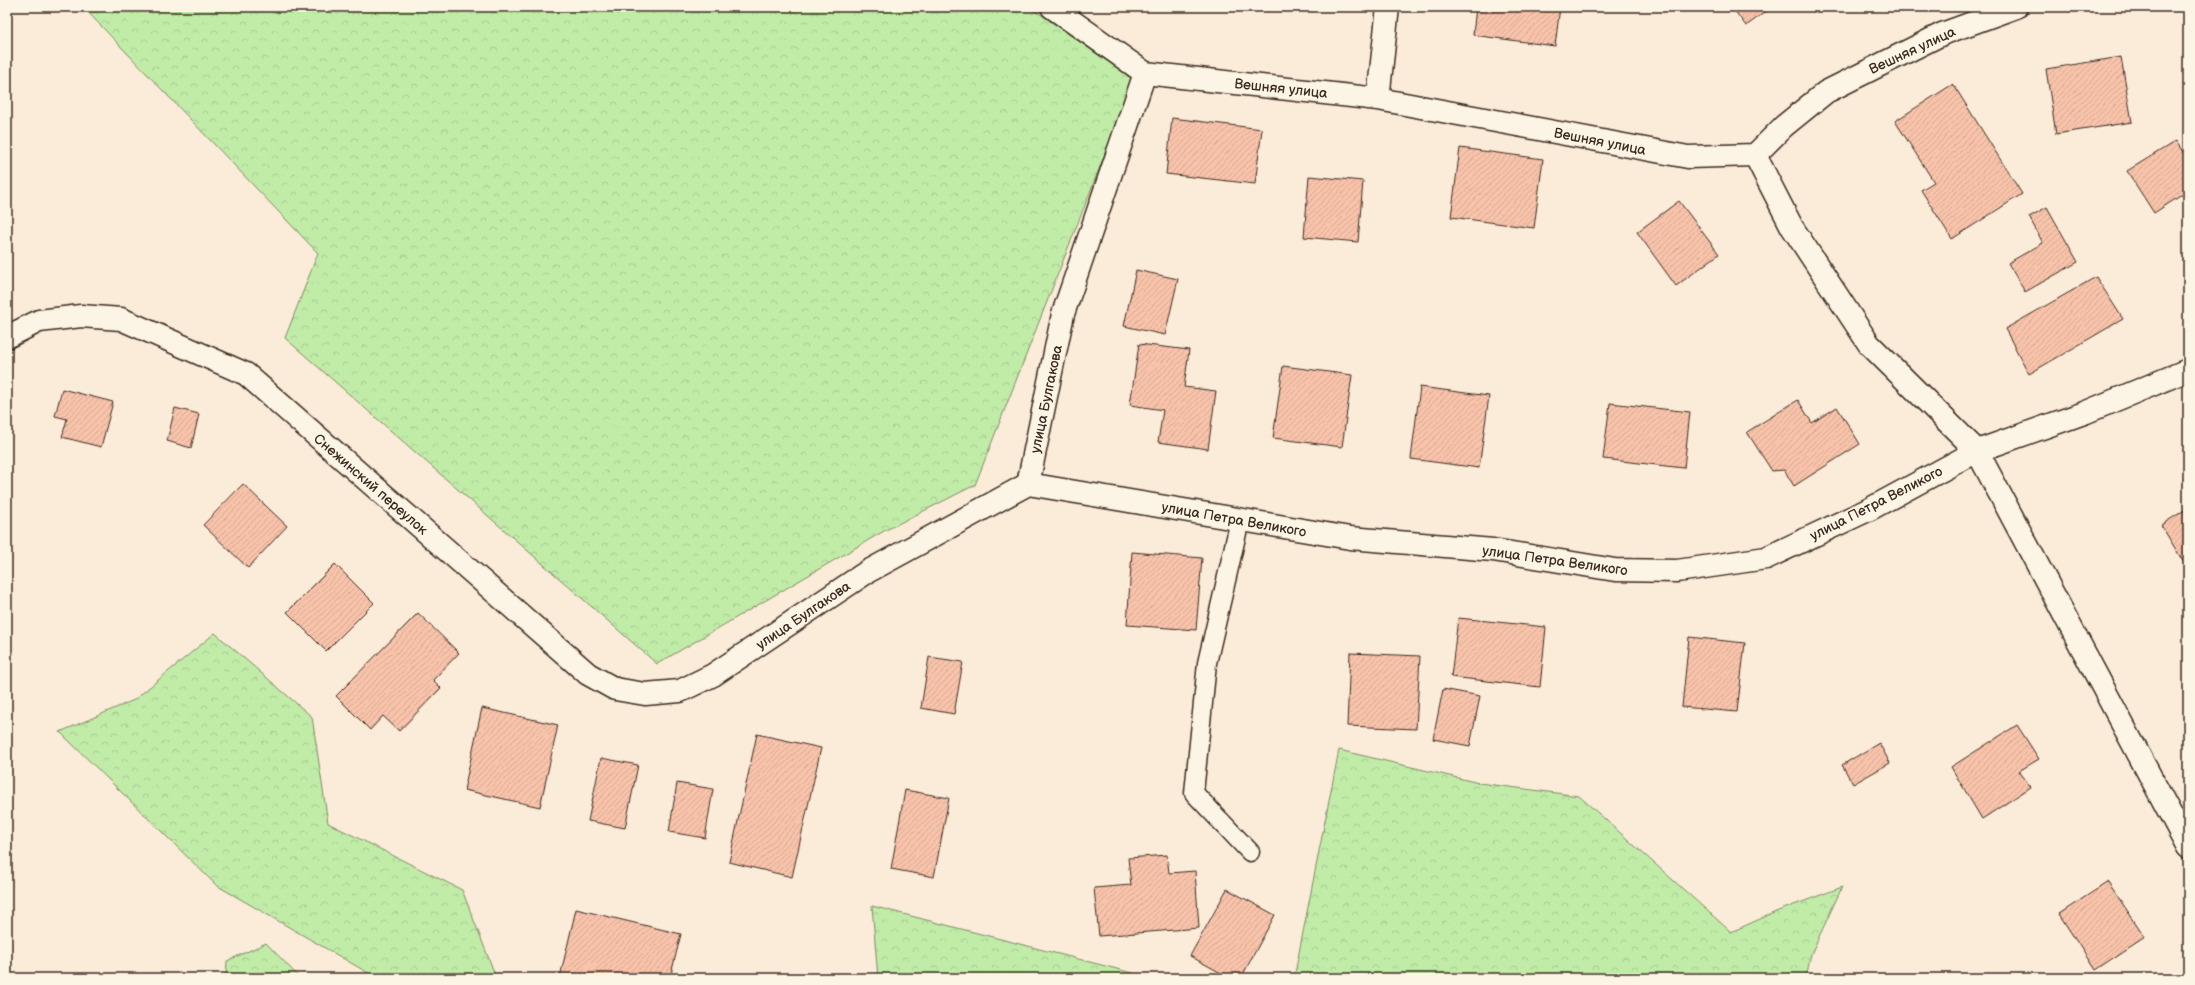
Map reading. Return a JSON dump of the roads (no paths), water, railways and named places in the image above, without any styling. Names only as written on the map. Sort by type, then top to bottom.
[{"type":"street","points":[[1052,7],[1145,73]]},
{"type":"street","points":[[1378,99],[1388,7]]},
{"type":"street","name":"Вешняя улица","points":[[1145,73],[1378,99],[1688,157],[1755,155],[1784,126],[1826,92],[1942,34],[2016,7]]},
{"type":"street","name":"улица Булгакова","points":[[713,675],[867,572],[1028,484],[1063,314],[1145,73]]},
{"type":"street","points":[[1755,155],[1792,227],[1869,344],[1977,451],[2188,847]]},
{"type":"street","name":"Снежинский переулок","points":[[7,337],[38,321],[81,316],[121,318],[246,374],[588,674],[615,689],[645,694],[680,691],[713,675]]},
{"type":"street","name":"улица Петра Великого","points":[[1028,484],[1350,538],[1494,550],[1615,570],[1677,571],[1766,558],[1870,509],[1977,451],[2084,413],[2188,370]]},
{"type":"lane","points":[[1240,520],[1207,664],[1194,793],[1250,852]]}]
